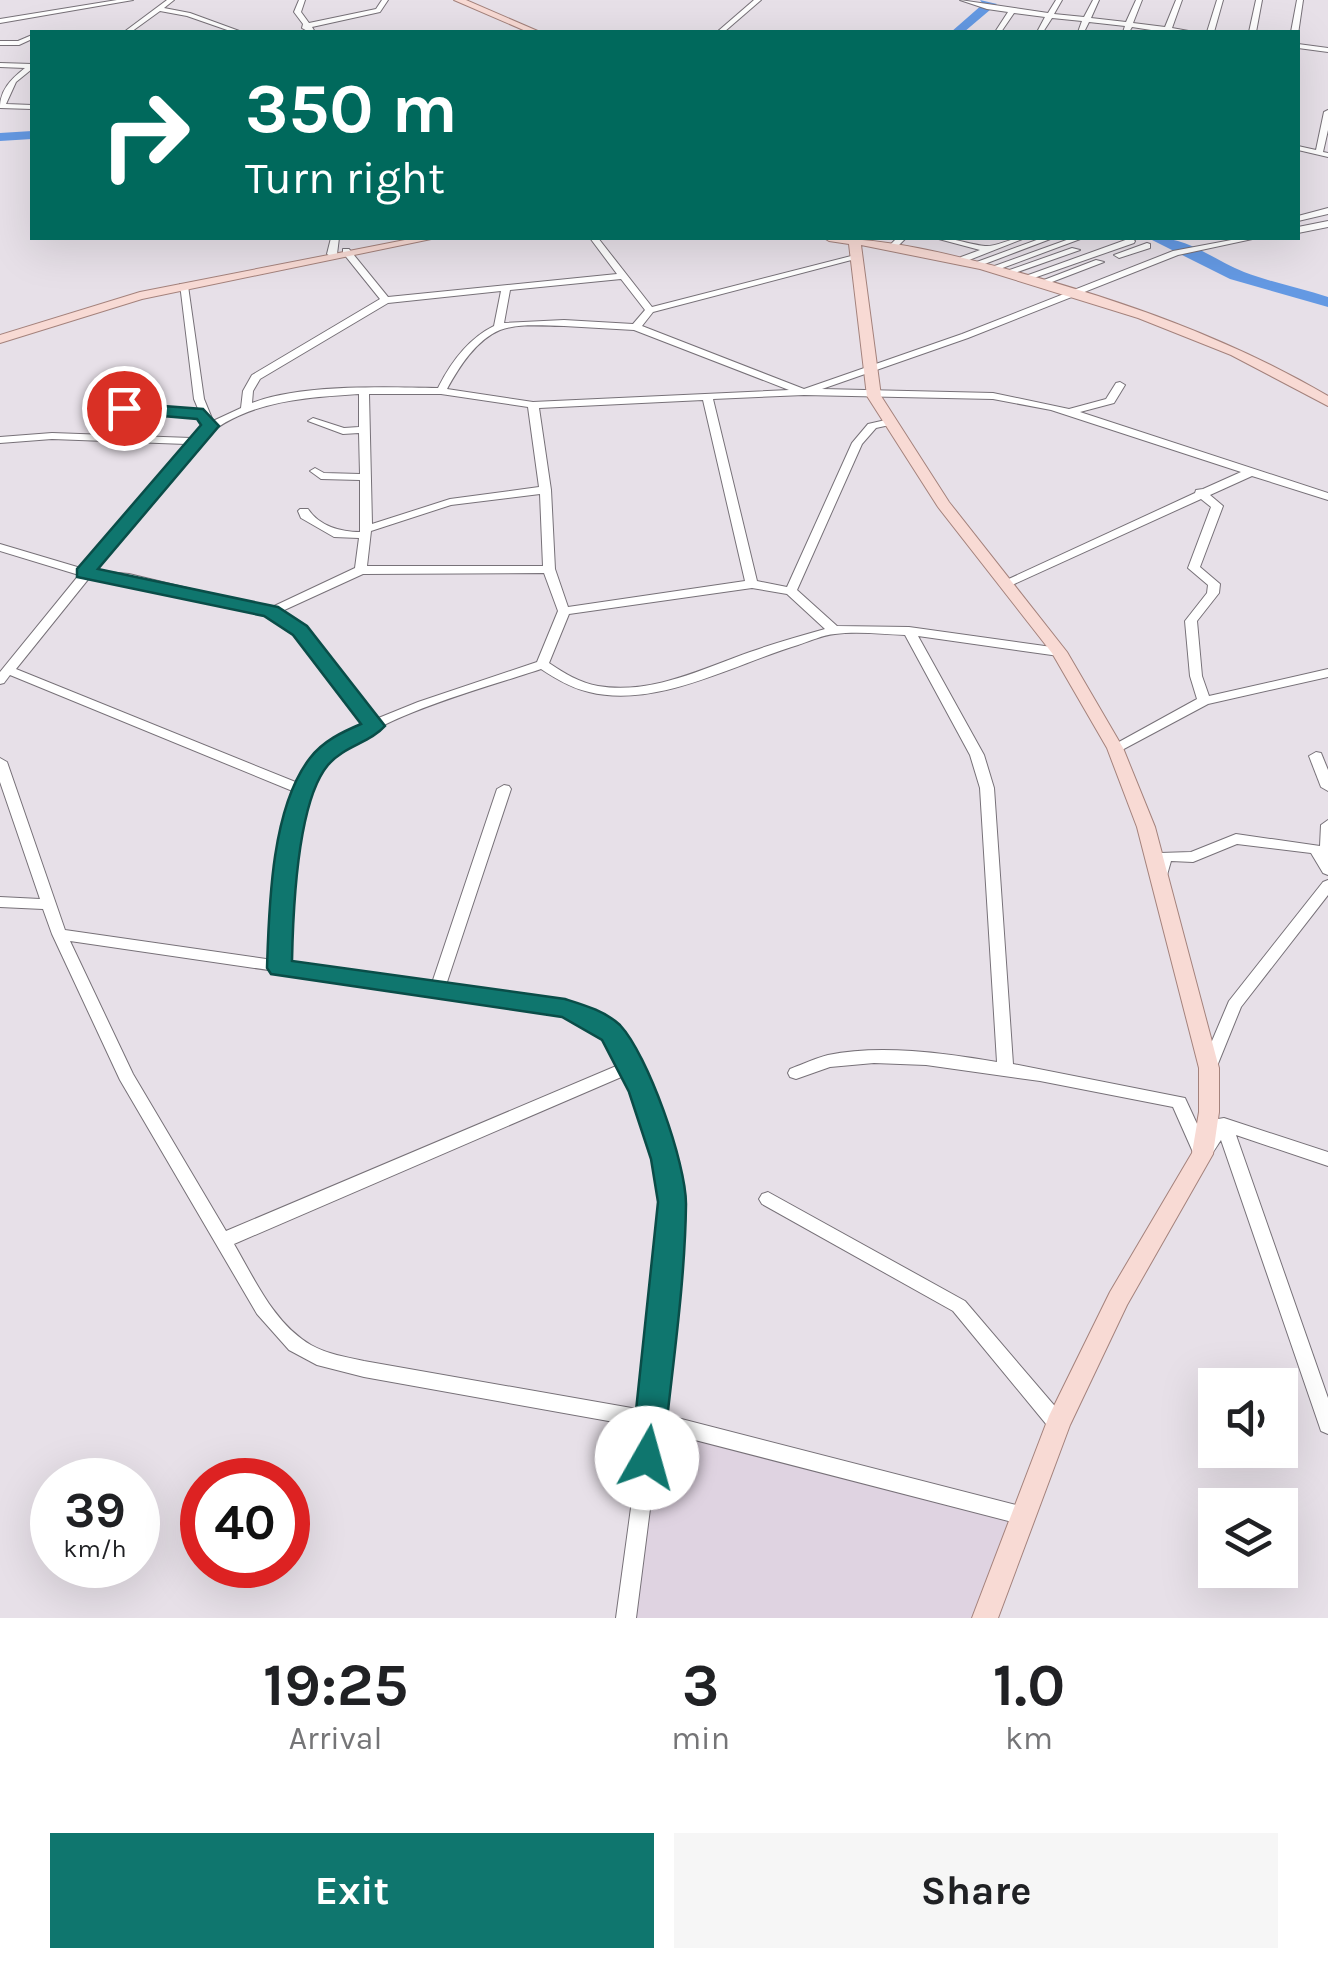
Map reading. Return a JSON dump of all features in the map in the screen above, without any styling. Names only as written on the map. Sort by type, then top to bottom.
[{"type":"main road","points":[[458,0],[530,30]]},
{"type":"main road","points":[[0,338],[183,286],[418,240]]},
{"type":"main road","points":[[985,1618],[1020,1515],[1058,1424],[1118,1298],[1202,1154],[1209,1112],[1209,1068],[1146,826],[1115,748],[1059,652],[943,504],[874,396],[869,368],[871,242],[957,257],[1197,332],[1266,364],[1328,402]]},
{"type":"street","points":[[0,20],[125,0]]},
{"type":"street","points":[[130,30],[170,0]]},
{"type":"street","points":[[302,0],[297,12],[309,29],[378,11],[385,0]]},
{"type":"street","points":[[726,30],[758,0]]},
{"type":"street","points":[[963,0],[989,8],[1008,7],[1127,29],[1139,0]]},
{"type":"street","points":[[1041,30],[1058,0]]},
{"type":"street","points":[[1082,30],[1096,0]]},
{"type":"street","points":[[1167,30],[1179,0]]},
{"type":"street","points":[[1211,30],[1220,0]]},
{"type":"street","points":[[1252,30],[1259,0]]},
{"type":"street","points":[[1295,30],[1300,0]]},
{"type":"street","points":[[158,9],[188,14],[232,30]]},
{"type":"street","points":[[0,43],[30,39]]},
{"type":"street","points":[[1300,46],[1328,50]]},
{"type":"street","points":[[0,65],[30,66]]},
{"type":"street","points":[[30,68],[13,81],[0,106],[30,107]]},
{"type":"street","points":[[1324,154],[1328,112]]},
{"type":"street","points":[[1300,218],[1328,211]]},
{"type":"street","points":[[1300,230],[1328,224]]},
{"type":"street","points":[[336,240],[339,253],[386,300]]},
{"type":"street","points":[[595,240],[650,310]]},
{"type":"street","points":[[928,251],[940,240]]},
{"type":"street","points":[[957,257],[968,240],[988,249]]},
{"type":"street","points":[[957,257],[1014,240]]},
{"type":"street","points":[[978,263],[1044,240]]},
{"type":"street","points":[[441,392],[468,350],[499,327],[636,326],[804,392],[1077,294],[1176,253],[1241,240]]},
{"type":"street","points":[[1074,241],[1131,270]]},
{"type":"street","points":[[994,268],[1074,241]]},
{"type":"street","points":[[1008,272],[1074,241]]},
{"type":"street","points":[[1024,278],[1132,241]]},
{"type":"street","points":[[636,326],[650,310],[871,242]]},
{"type":"street","points":[[1042,282],[1146,246]]},
{"type":"street","points":[[246,408],[248,391],[256,377],[386,300],[622,276]]},
{"type":"street","points":[[183,286],[203,414],[210,426]]},
{"type":"street","points":[[499,327],[506,289]]},
{"type":"street","points":[[1069,412],[1110,401],[1120,385]]},
{"type":"street","points":[[361,570],[364,391]]},
{"type":"street","points":[[302,790],[4,675],[194,441],[210,426],[246,408],[292,396],[364,391],[441,392],[533,404],[804,392],[1010,397],[1069,412],[1328,496]]},
{"type":"street","points":[[107,392],[124,408],[203,414]]},
{"type":"street","points":[[707,397],[752,584]]},
{"type":"street","points":[[280,968],[281,895],[302,790],[319,761],[343,740],[374,726],[542,664],[564,611],[549,569],[546,490],[533,404]]},
{"type":"street","points":[[106,437],[124,408]]},
{"type":"street","points":[[313,421],[343,432],[365,430]]},
{"type":"street","points":[[790,591],[857,443],[872,426],[890,422]]},
{"type":"street","points":[[0,440],[106,437],[194,441]]},
{"type":"street","points":[[315,471],[321,476],[363,477]]},
{"type":"street","points":[[1006,583],[1253,471]]},
{"type":"street","points":[[304,511],[304,516],[338,535],[363,532],[450,502],[546,490]]},
{"type":"street","points":[[1200,492],[1217,506],[1194,568],[1214,584],[1213,593],[1191,621],[1196,676],[1204,701]]},
{"type":"street","points":[[0,547],[84,573],[129,578],[271,612],[300,630],[374,726]]},
{"type":"street","points":[[271,612],[361,570],[549,569]]},
{"type":"street","points":[[564,611],[752,584],[790,591],[834,630]]},
{"type":"street","points":[[542,664],[564,682],[590,690],[650,690],[834,630],[910,632],[1059,652]]},
{"type":"street","points":[[910,632],[976,756],[987,788],[1004,1068]]},
{"type":"street","points":[[1115,748],[1204,701],[1328,673]]},
{"type":"street","points":[[1316,756],[1328,788]]},
{"type":"street","points":[[0,762],[59,934],[126,1076],[222,1241],[289,1344],[317,1358],[652,1420],[1020,1515]]},
{"type":"street","points":[[437,990],[504,789]]},
{"type":"street","points":[[1327,868],[1328,825]]},
{"type":"street","points":[[1159,882],[1165,856],[1193,857],[1236,840],[1315,849],[1327,868]]},
{"type":"street","points":[[1209,1068],[1234,1005],[1328,884]]},
{"type":"street","points":[[0,902],[48,904]]},
{"type":"street","points":[[59,934],[565,1008],[592,1018],[612,1033],[630,1067],[665,1159],[672,1202],[652,1420],[626,1618]]},
{"type":"street","points":[[796,1074],[823,1061],[852,1057],[1004,1068],[1179,1102],[1202,1154],[1224,1124]]},
{"type":"street","points":[[222,1241],[630,1067]]},
{"type":"street","points":[[1224,1124],[1328,1159]]},
{"type":"street","points":[[1224,1124],[1328,1425]]},
{"type":"street","points":[[768,1198],[960,1306],[1058,1424]]},
{"type":"shaded area","points":[[652,1420],[1020,1515],[985,1618],[626,1618]]},
{"type":"waterway","points":[[959,30],[991,4],[986,0]]},
{"type":"waterway","points":[[0,137],[30,135]]},
{"type":"waterway","points":[[1162,240],[1192,250],[1236,275],[1328,302]]},
{"type":"route","points":[[124,408],[183,416],[203,414],[210,426],[84,573],[129,578],[284,618],[300,630],[374,726],[343,740],[319,761],[302,790],[281,895],[280,968],[565,1008],[592,1018],[612,1033],[643,1092],[665,1159],[672,1202],[647,1458]]}]
